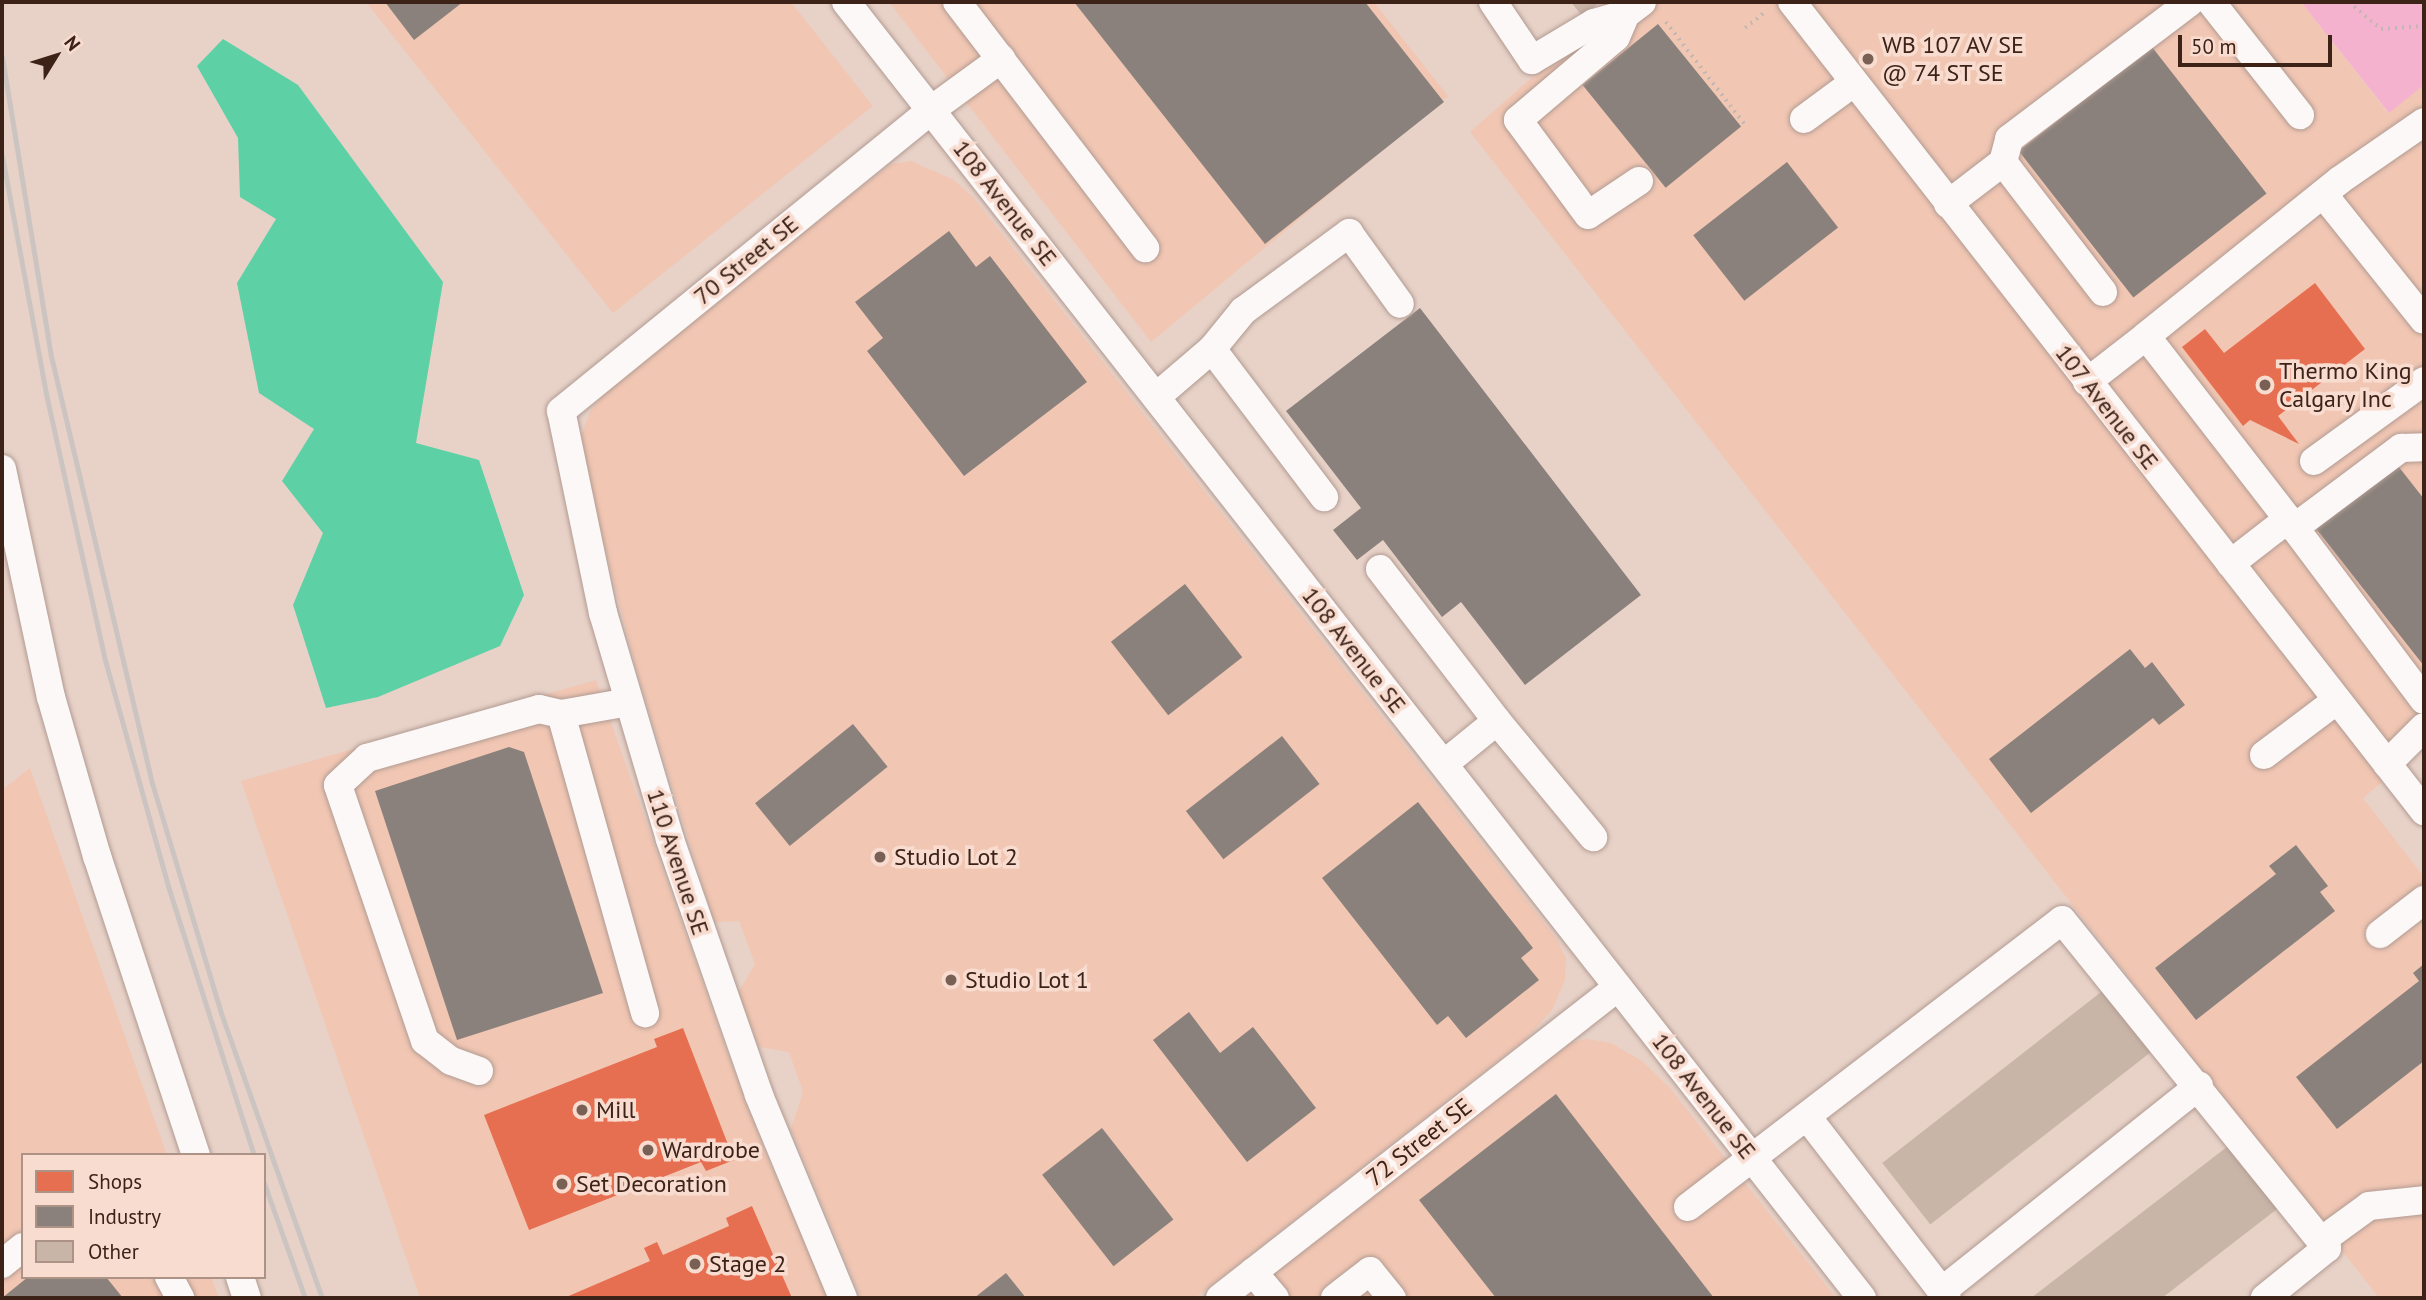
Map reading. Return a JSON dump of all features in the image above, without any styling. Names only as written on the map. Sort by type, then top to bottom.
[{"type":"street","name":"108 Avenue SE","points":[[846,2],[1862,1298]]},
{"type":"street","points":[[957,2],[1145,248]]},
{"type":"street","points":[[1493,2],[1532,60],[1594,23],[1634,8]]},
{"type":"street","name":"107 Avenue SE","points":[[1792,2],[2424,811]]},
{"type":"street","points":[[1948,204],[2003,162],[2009,139],[2190,2]]},
{"type":"street","points":[[2211,2],[2300,115]]},
{"type":"street","points":[[1634,8],[1616,37],[1518,120],[1588,215],[1639,181]]},
{"type":"street","name":"70 Street SE","points":[[561,411],[931,110],[1001,59]]},
{"type":"street","points":[[1804,119],[1853,83]]},
{"type":"street","points":[[2087,382],[2323,194],[2424,122]]},
{"type":"street","points":[[2003,162],[2103,292]]},
{"type":"street","points":[[2323,194],[2424,320]]},
{"type":"street","points":[[1156,397],[1212,349],[1243,311],[1349,233],[1400,304]]},
{"type":"street","points":[[2146,336],[2424,700]]},
{"type":"street","points":[[1212,349],[1324,496]]},
{"type":"street","points":[[2314,460],[2424,380]]},
{"type":"street","name":"110 Avenue SE","points":[[561,411],[603,613],[710,960],[759,1096],[843,1298]]},
{"type":"street","points":[[2230,564],[2401,449],[2424,447]]},
{"type":"street","points":[[2,468],[51,697],[97,856],[195,1153]]},
{"type":"street","points":[[1380,569],[1497,721],[1593,837]]},
{"type":"street","points":[[2264,755],[2337,699]]},
{"type":"street","points":[[479,1071],[451,1061],[425,1041],[338,785],[367,758],[539,709],[561,714],[629,702]]},
{"type":"street","points":[[561,714],[645,1013]]},
{"type":"street","points":[[1444,764],[1497,721]]},
{"type":"street","points":[[2387,764],[2424,727]]},
{"type":"street","points":[[2380,934],[2424,900]]},
{"type":"street","points":[[1688,1207],[1808,1118],[2062,920],[2199,1086],[2327,1248],[2265,1298]]},
{"type":"street","name":"72 Street SE","points":[[1220,1298],[1618,987]]},
{"type":"street","points":[[1808,1118],[1944,1295],[2199,1086]]},
{"type":"street","points":[[2321,1241],[2369,1206],[2424,1200]]},
{"type":"street","points":[[2,1264],[21,1249]]},
{"type":"street","points":[[1335,1298],[1370,1271],[1392,1298]]},
{"type":"street","points":[[1253,1272],[1275,1298]]},
{"type":"street","points":[[170,1279],[180,1298]]},
{"type":"street","points":[[241,1279],[247,1298]]},
{"type":"path","points":[[2349,2],[2381,29],[2424,26]]},
{"type":"path","points":[[1745,28],[1765,12]]},
{"type":"path","points":[[1666,22],[1747,127]]},
{"type":"shaded area","points":[[366,2],[791,2],[873,106],[613,313]]},
{"type":"shaded area","points":[[889,2],[1374,2],[1448,96],[1151,342]]},
{"type":"shaded area","points":[[1618,2],[2301,2],[2388,113],[2424,85],[2424,747],[2363,798],[2424,877],[2424,1298],[2379,1298],[1470,132]]},
{"type":"shaded area","points":[[2301,2],[2424,2],[2424,85],[2389,113]]},
{"type":"shaded area","points":[[223,39],[298,85],[443,282],[416,443],[479,460],[524,595],[500,646],[378,697],[326,708],[293,605],[323,533],[282,481],[314,429],[259,393],[237,283],[276,219],[240,197],[238,138],[197,66]]},
{"type":"shaded area","points":[[911,161],[954,180],[973,197],[1556,938],[1566,958],[1565,980],[1552,1010],[1526,1039],[1195,1298],[861,1298],[791,1129],[803,1092],[789,1052],[759,1047],[738,993],[755,964],[739,921],[714,922],[637,672],[578,444],[590,412],[611,383],[891,164]]},
{"type":"shaded area","points":[[596,680],[767,1157],[831,1298],[420,1298],[241,781]]},
{"type":"shaded area","points":[[30,768],[166,1153],[21,1153],[21,1279],[212,1279],[219,1298],[2,1298],[2,790]]},
{"type":"shaded area","points":[[1587,1039],[1611,1043],[1642,1061],[1670,1088],[1836,1298],[1242,1298],[1572,1042]]},
{"type":"building: Shops","name":"Thermo King Calgary Inc","points":[[2315,283],[2365,349],[2278,416],[2299,444],[2250,420],[2243,426],[2182,347],[2205,329],[2224,353]]},
{"type":"building: Shops","points":[[683,1028],[734,1160],[706,1171],[701,1162],[529,1230],[484,1115],[657,1047],[654,1039]]},
{"type":"building: Shops","points":[[752,1206],[792,1298],[564,1298],[650,1261],[644,1248],[657,1242],[663,1255],[729,1226],[726,1218]]},
{"type":"building: Industry","points":[[385,2],[463,2],[414,40]]},
{"type":"building: Industry","points":[[1074,2],[1365,2],[1444,102],[1265,244]]},
{"type":"building: Industry","points":[[1658,24],[1741,127],[1666,188],[1583,85]]},
{"type":"building: Industry","points":[[2152,47],[2267,194],[2133,298],[2019,151]]},
{"type":"building: Industry","points":[[1787,162],[1838,227],[1744,301],[1693,235]]},
{"type":"building: Industry","points":[[949,231],[976,267],[990,256],[1087,382],[964,476],[867,351],[883,338],[855,302]]},
{"type":"building: Industry","points":[[1420,308],[1641,595],[1525,685],[1461,602],[1442,617],[1383,540],[1357,560],[1333,530],[1361,508],[1286,411]]},
{"type":"building: Industry","points":[[2395,462],[2424,499],[2424,666],[2314,526]]},
{"type":"building: Industry","points":[[1185,584],[1242,657],[1168,715],[1111,642]]},
{"type":"building: Industry","points":[[2130,649],[2145,668],[2152,662],[2185,705],[2159,725],[2153,718],[2031,813],[1989,759]]},
{"type":"building: Industry","points":[[853,724],[888,767],[790,846],[755,803]]},
{"type":"building: Industry","points":[[1282,736],[1320,784],[1223,859],[1186,811]]},
{"type":"building: Industry","points":[[509,747],[524,752],[603,993],[457,1040],[375,791]]},
{"type":"building: Industry","points":[[1418,802],[1533,948],[1521,958],[1539,980],[1466,1038],[1448,1016],[1437,1025],[1322,878]]},
{"type":"building: Industry","points":[[2296,845],[2328,886],[2320,892],[2335,911],[2196,1020],[2155,968],[2276,874],[2269,866]]},
{"type":"building: Industry","points":[[2424,964],[2424,1061],[2337,1129],[2296,1077],[2419,981],[2413,973]]},
{"type":"building: Industry","points":[[1189,1012],[1220,1053],[1253,1027],[1316,1108],[1247,1162],[1153,1040]]},
{"type":"building: Industry","points":[[1556,1094],[1714,1298],[1496,1298],[1419,1200]]},
{"type":"building: Industry","points":[[1102,1128],[1173,1219],[1114,1266],[1042,1175]]},
{"type":"building: Industry","points":[[1006,1273],[1026,1298],[974,1298]]},
{"type":"building: Industry","points":[[26,1279],[108,1279],[123,1298],[2,1298]]},
{"type":"building: Other","points":[[1571,2],[1600,2],[1582,16]]},
{"type":"building: Other","points":[[2110,985],[2158,1046],[1930,1224],[1882,1163]]},
{"type":"building: Other","points":[[2232,1143],[2281,1206],[2162,1298],[2031,1298]]},
{"type":"railway","points":[[2,57],[51,356],[152,783],[221,1013],[322,1298]]},
{"type":"railway","points":[[2,156],[46,394],[105,660],[168,886],[253,1153]]},
{"type":"railway","points":[[266,1189],[305,1298]]},
{"type":"place","name":"WB 107 AV SE @ 74 ST SE","points":[[1868,59]]},
{"type":"place","name":"Thermo King Calgary Inc","points":[[2265,385]]},
{"type":"place","name":"Studio Lot 2","points":[[880,857]]},
{"type":"place","name":"Studio Lot 1","points":[[951,980]]},
{"type":"place","name":"Mill","points":[[582,1110]]},
{"type":"place","name":"Wardrobe","points":[[648,1150]]},
{"type":"place","name":"Set Decoration","points":[[562,1184]]},
{"type":"place","name":"Stage 2","points":[[695,1264]]}]
